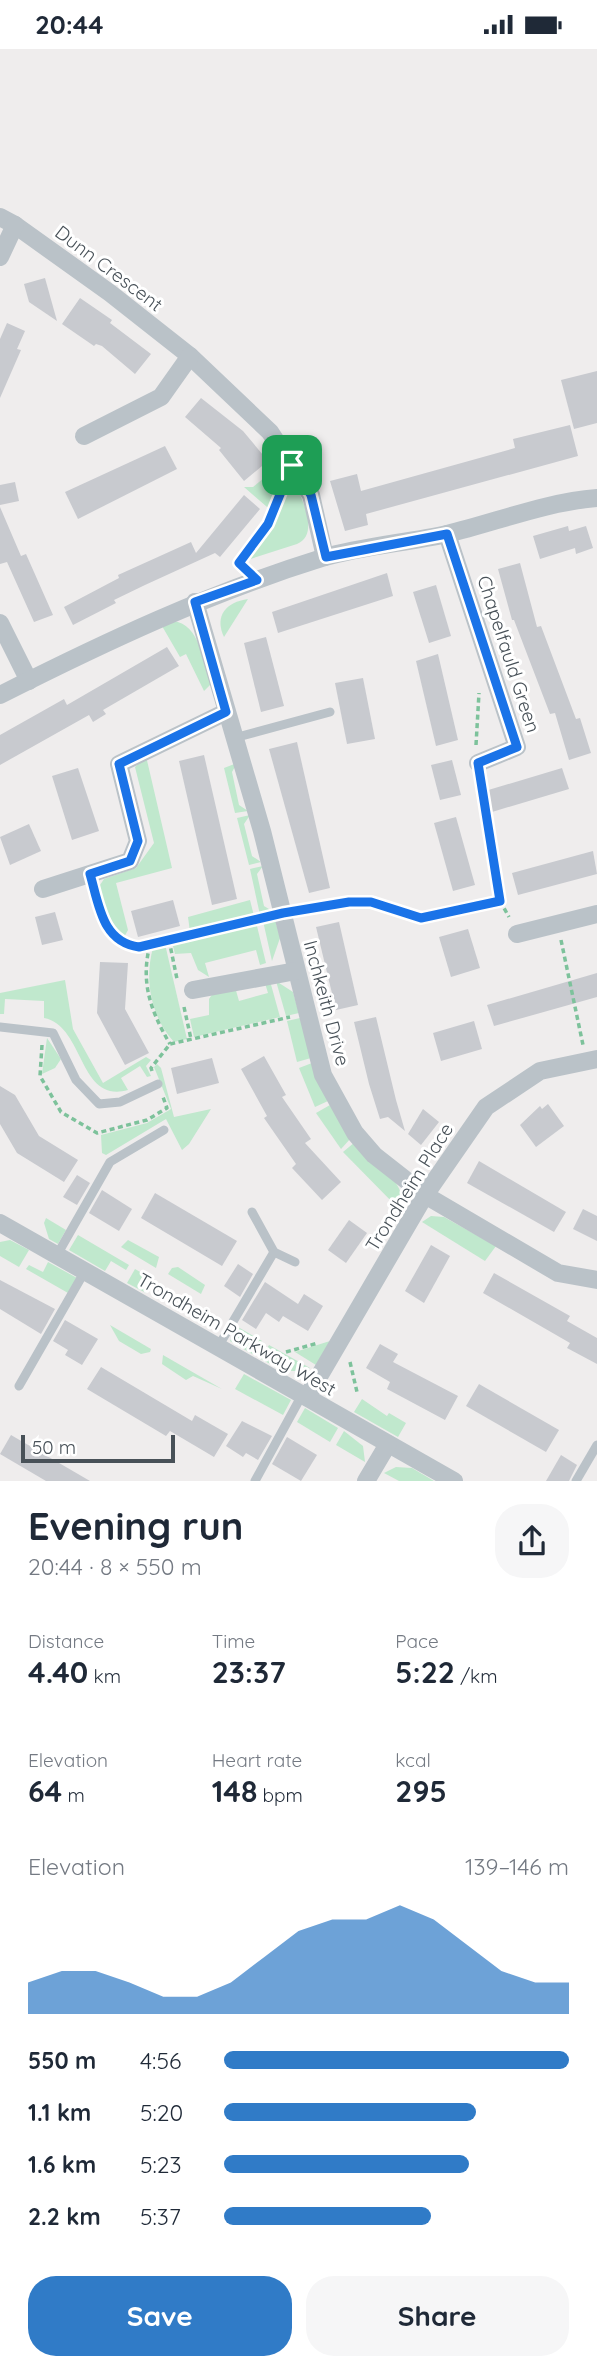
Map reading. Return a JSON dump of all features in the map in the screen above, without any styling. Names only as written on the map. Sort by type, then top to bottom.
[{"type":"street","points":[[0,257],[8,221]]},
{"type":"street","name":"Dunn Crescent","points":[[8,221],[110,293],[190,356],[270,432],[311,495],[326,557]]},
{"type":"street","points":[[84,436],[161,397],[190,356]]},
{"type":"street","points":[[0,695],[195,602],[326,557],[447,534],[558,503],[597,498]]},
{"type":"street","name":"Chapelfauld Green","points":[[447,534],[517,747],[478,763]]},
{"type":"street","name":"Inchkeith Drive","points":[[195,602],[283,913],[323,1075],[355,1133],[374,1154],[425,1195],[558,1273],[597,1280]]},
{"type":"street","points":[[0,623],[29,681]]},
{"type":"street","points":[[43,889],[130,861],[138,841],[119,764],[226,712]]},
{"type":"street","points":[[517,934],[597,914]]},
{"type":"street","points":[[192,988],[296,971]]},
{"type":"street","name":"Trondheim Place","points":[[305,1396],[425,1195],[486,1107],[540,1071],[592,1060]]},
{"type":"street","name":"Trondheim Parkway West","points":[[0,1223],[454,1481]]},
{"type":"street","points":[[366,1481],[388,1444]]},
{"type":"lane","points":[[234,738],[330,712]]},
{"type":"lane","points":[[0,1027],[53,1033],[76,1080],[99,1104],[120,1102],[158,1084]]},
{"type":"lane","points":[[57,1255],[110,1162],[164,1130]]},
{"type":"lane","points":[[252,1212],[274,1252],[295,1262]]},
{"type":"lane","points":[[218,1346],[274,1252]]},
{"type":"lane","points":[[19,1386],[85,1271]]},
{"type":"lane","points":[[255,1481],[305,1396]]},
{"type":"lane","points":[[576,1481],[597,1445]]},
{"type":"path","points":[[257,580],[239,563],[268,524],[292,465]]},
{"type":"path","points":[[90,874],[107,930],[125,945],[150,944],[283,913],[349,902],[371,902],[421,918],[500,901],[478,763],[479,686]]},
{"type":"path","points":[[557,924],[592,1060]]},
{"type":"path","points":[[150,944],[145,970],[148,999],[170,1044]]},
{"type":"path","points":[[43,1038],[40,1076],[61,1111],[97,1133],[147,1120],[167,1108],[151,1068],[170,1044],[306,1014]]},
{"type":"green space","points":[[279,465],[288,478],[274,513],[244,487],[253,487]]},
{"type":"green space","points":[[290,475],[306,512],[308,531],[304,539],[297,544],[244,561],[269,528]]},
{"type":"green space","points":[[248,599],[224,637],[220,623],[224,611],[234,603]]},
{"type":"green space","points":[[173,621],[189,629],[199,646],[211,684],[204,691],[186,654],[180,657],[162,626]]},
{"type":"green space","points":[[146,756],[172,868],[116,883],[128,930],[122,941],[108,924],[98,888],[104,879],[136,868],[154,843],[135,767]]},
{"type":"green space","points":[[237,763],[232,772],[239,805],[248,811],[235,813],[224,768]]},
{"type":"green space","points":[[250,815],[244,824],[252,856],[261,862],[249,865],[237,818]]},
{"type":"green space","points":[[263,866],[257,874],[264,906],[274,912],[260,915],[250,869]]},
{"type":"green space","points":[[250,900],[254,916],[190,932],[188,917]]},
{"type":"green space","points":[[275,919],[280,938],[272,961],[263,921]]},
{"type":"green space","points":[[256,922],[266,963],[260,965],[256,950],[205,963],[209,977],[198,970],[191,953],[175,954],[172,942]]},
{"type":"green space","points":[[165,944],[187,1039],[174,1042],[155,1010],[150,985],[153,948]]},
{"type":"green space","points":[[65,980],[73,1029],[103,1083],[146,1057],[151,1060],[146,1066],[151,1076],[147,1077],[140,1066],[121,1078],[128,1090],[112,1091],[100,1086],[90,1075],[67,1035],[57,1024],[44,1018],[44,1001],[5,999],[4,1014],[0,1014],[0,993]]},
{"type":"green space","points":[[264,980],[270,981],[280,1017],[194,1037],[190,1019],[209,1015],[209,999],[213,993],[235,987],[239,1001],[268,993]]},
{"type":"green space","points":[[276,981],[293,992],[299,1013],[286,1016]]},
{"type":"green space","points":[[300,1018],[311,1058],[297,1062],[287,1021]]},
{"type":"green space","points":[[47,1038],[61,1059],[55,1068],[42,1074]]},
{"type":"green space","points":[[312,1063],[328,1101],[315,1107],[299,1068]]},
{"type":"green space","points":[[157,1064],[161,1068],[174,1117],[211,1109],[189,1144],[182,1150],[166,1119],[106,1155],[102,1153],[101,1135],[147,1123],[171,1109],[154,1067]]},
{"type":"green space","points":[[330,1105],[351,1138],[341,1149],[316,1113]]},
{"type":"green space","points":[[355,1142],[379,1163],[395,1182],[402,1201],[399,1209],[343,1152]]},
{"type":"green space","points":[[431,1216],[444,1217],[496,1246],[485,1261],[422,1222]]},
{"type":"green space","points":[[46,1218],[66,1230],[58,1244],[49,1239],[44,1223]]},
{"type":"green space","points":[[78,1235],[129,1265],[126,1270],[111,1261],[105,1271],[69,1250]]},
{"type":"green space","points":[[10,1240],[29,1250],[19,1267],[0,1256],[0,1242]]},
{"type":"green space","points":[[128,1240],[159,1257],[156,1268],[121,1247]]},
{"type":"green space","points":[[48,1262],[77,1278],[68,1293],[26,1269],[29,1265],[43,1272]]},
{"type":"green space","points":[[178,1267],[205,1285],[201,1294],[168,1274],[172,1268]]},
{"type":"green space","points":[[135,1269],[154,1280],[146,1293],[127,1283]]},
{"type":"green space","points":[[110,1325],[151,1349],[150,1352],[141,1354],[119,1341]]},
{"type":"green space","points":[[238,1327],[262,1341],[254,1355],[230,1341]]},
{"type":"green space","points":[[330,1341],[316,1365],[295,1352]]},
{"type":"green space","points":[[269,1345],[310,1368],[296,1371],[273,1366],[261,1359]]},
{"type":"green space","points":[[163,1355],[222,1389],[193,1376],[186,1380],[162,1364]]},
{"type":"green space","points":[[244,1374],[291,1400],[283,1415],[235,1389]]},
{"type":"green space","points":[[362,1399],[387,1416],[389,1413],[406,1423],[398,1437],[354,1412]]},
{"type":"green space","points":[[305,1408],[338,1428],[330,1442],[297,1422]]},
{"type":"green space","points":[[344,1431],[363,1446],[365,1462],[336,1445]]},
{"type":"green space","points":[[396,1467],[412,1468],[434,1481],[399,1481],[384,1473]]},
{"type":"building","points":[[45,278],[57,321],[29,302],[24,284]]},
{"type":"building","points":[[80,298],[112,320],[110,323],[151,354],[135,374],[102,346],[94,346],[62,324]]},
{"type":"building","points":[[7,323],[25,331],[17,349],[21,350],[0,398],[0,339]]},
{"type":"building","points":[[597,371],[597,423],[574,429],[561,380]]},
{"type":"building","points":[[201,398],[243,431],[268,461],[244,481],[219,450],[221,448],[185,417]]},
{"type":"building","points":[[570,425],[578,456],[366,514],[368,525],[345,531],[330,481],[357,474],[361,491],[515,448],[513,439]]},
{"type":"building","points":[[165,446],[177,469],[78,519],[65,492]]},
{"type":"building","points":[[15,482],[19,501],[0,505],[0,485]]},
{"type":"building","points":[[244,495],[260,509],[220,557],[215,553],[145,585],[73,625],[64,607],[119,578],[118,575],[191,542],[196,553]]},
{"type":"building","points":[[0,507],[21,556],[26,554],[53,615],[34,622],[7,562],[0,564]]},
{"type":"building","points":[[568,526],[569,531],[586,526],[593,548],[576,554],[575,548],[540,559],[533,536]]},
{"type":"building","points":[[520,563],[537,627],[541,626],[576,719],[580,718],[591,753],[569,760],[555,713],[550,714],[512,620],[498,569]]},
{"type":"building","points":[[387,573],[393,596],[278,633],[272,612]]},
{"type":"building","points":[[436,585],[451,636],[429,643],[413,592]]},
{"type":"building","points":[[266,637],[284,706],[261,712],[244,643]]},
{"type":"building","points":[[167,647],[179,666],[103,710],[106,714],[93,722],[89,715],[0,765],[0,735],[64,699],[67,705]]},
{"type":"building","points":[[438,654],[458,740],[436,746],[416,661]]},
{"type":"building","points":[[363,678],[375,739],[347,744],[335,683]]},
{"type":"building","points":[[297,742],[330,888],[309,893],[269,749]]},
{"type":"building","points":[[204,755],[237,899],[212,905],[179,761]]},
{"type":"building","points":[[452,760],[461,795],[440,800],[431,765]]},
{"type":"building","points":[[78,768],[99,831],[72,840],[52,776]]},
{"type":"building","points":[[562,768],[569,789],[492,812],[485,791]]},
{"type":"building","points":[[456,817],[475,885],[453,891],[434,823]]},
{"type":"building","points":[[29,824],[41,851],[10,865],[0,837]]},
{"type":"building","points":[[593,851],[597,874],[518,895],[512,873]]},
{"type":"building","points":[[173,900],[180,926],[138,937],[131,911]]},
{"type":"building","points":[[55,912],[63,940],[42,945],[35,917]]},
{"type":"building","points":[[339,922],[358,1005],[336,1010],[316,927]]},
{"type":"building","points":[[468,929],[480,968],[451,977],[439,937]]},
{"type":"building","points":[[100,962],[128,963],[125,1009],[149,1053],[125,1065],[97,1013]]},
{"type":"building","points":[[597,973],[597,997],[494,1026],[487,1005]]},
{"type":"building","points":[[376,1017],[405,1131],[388,1117],[380,1119],[369,1084],[354,1022]]},
{"type":"building","points":[[474,1021],[482,1049],[441,1061],[433,1033]]},
{"type":"building","points":[[264,1056],[286,1095],[282,1097],[311,1139],[305,1143],[341,1182],[322,1200],[292,1168],[296,1164],[264,1118],[267,1116],[241,1069]]},
{"type":"building","points":[[212,1058],[219,1083],[177,1094],[171,1068]]},
{"type":"building","points":[[0,1086],[15,1095],[39,1136],[78,1160],[64,1182],[17,1153],[0,1124]]},
{"type":"building","points":[[548,1104],[564,1126],[536,1147],[520,1125],[540,1106],[542,1109]]},
{"type":"building","points":[[423,1109],[439,1122],[421,1145],[408,1134]]},
{"type":"building","points":[[479,1161],[566,1212],[554,1232],[467,1183]]},
{"type":"building","points":[[77,1175],[90,1183],[77,1205],[63,1197]]},
{"type":"building","points":[[102,1190],[132,1209],[119,1231],[89,1213]]},
{"type":"building","points":[[155,1193],[237,1241],[222,1266],[141,1218]]},
{"type":"building","points":[[583,1209],[597,1216],[597,1241],[573,1229]]},
{"type":"building","points":[[349,1220],[367,1233],[346,1263],[328,1250]]},
{"type":"building","points":[[431,1245],[450,1256],[424,1303],[405,1291]]},
{"type":"building","points":[[238,1264],[253,1274],[240,1297],[224,1286]]},
{"type":"building","points":[[494,1273],[570,1316],[567,1321],[597,1338],[597,1364],[567,1348],[570,1343],[483,1293]]},
{"type":"building","points":[[0,1280],[55,1309],[41,1334],[0,1309]]},
{"type":"building","points":[[265,1282],[298,1304],[304,1294],[323,1306],[308,1331],[283,1316],[279,1322],[266,1313],[256,1329],[242,1320]]},
{"type":"building","points":[[65,1320],[98,1339],[82,1365],[65,1355],[68,1350],[53,1341]]},
{"type":"building","points":[[380,1344],[398,1354],[393,1362],[458,1396],[445,1420],[387,1389],[390,1382],[366,1368]]},
{"type":"building","points":[[101,1367],[192,1421],[195,1415],[228,1434],[214,1457],[170,1431],[166,1436],[87,1389]]},
{"type":"building","points":[[479,1384],[559,1430],[546,1452],[466,1406]]},
{"type":"building","points":[[242,1421],[272,1436],[258,1460],[246,1453],[243,1457],[226,1446]]},
{"type":"building","points":[[11,1435],[90,1481],[46,1481],[0,1454]]},
{"type":"building","points":[[287,1437],[317,1455],[301,1481],[272,1464]]},
{"type":"building","points":[[561,1455],[577,1465],[569,1481],[546,1481]]},
{"type":"route","points":[[292,465],[311,495],[326,557],[447,534],[517,747],[478,763],[500,901],[421,918],[371,902],[349,902],[283,913],[139,947],[125,945],[107,930],[90,874],[130,861],[138,841],[119,764],[226,712],[195,602],[257,580],[239,563],[268,524],[292,465]]}]
